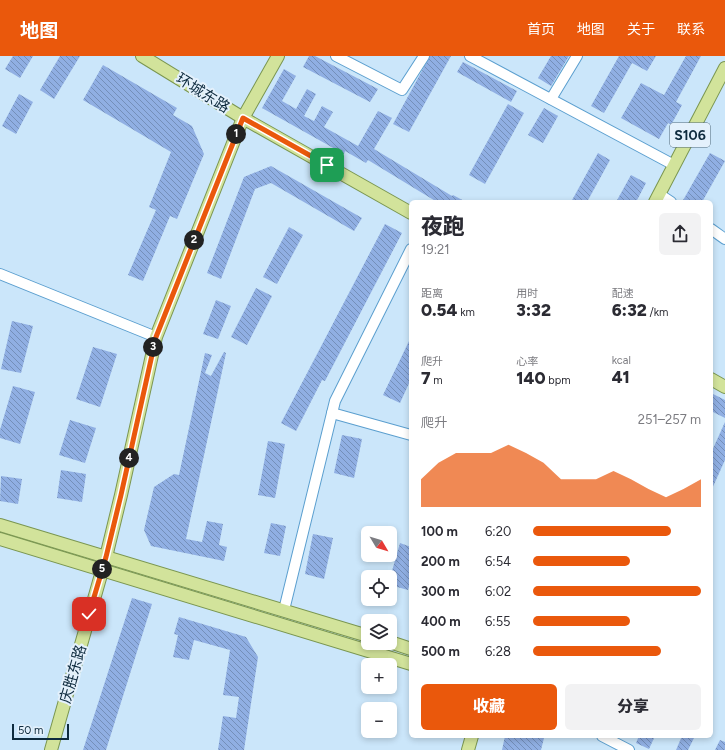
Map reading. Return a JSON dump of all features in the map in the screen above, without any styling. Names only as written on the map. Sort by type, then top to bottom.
[{"type":"main road","name":"环城东路","points":[[142,56],[243,118],[409,211]]},
{"type":"main road","name":"庆胜东路","points":[[51,750],[106,557],[156,337],[243,118],[278,56]]},
{"type":"main road","name":"S106","points":[[658,199],[674,165],[725,68]]},
{"type":"main road","points":[[713,380],[725,387]]},
{"type":"main road","points":[[0,525],[361,634]]},
{"type":"main road","points":[[0,539],[409,663]]},
{"type":"main road","points":[[397,644],[409,647]]},
{"type":"main road","points":[[468,750],[471,738]]},
{"type":"street","points":[[336,56],[402,90],[424,56]]},
{"type":"street","points":[[470,56],[674,165]]},
{"type":"street","points":[[552,100],[577,56]]},
{"type":"street","points":[[713,230],[725,239]]},
{"type":"street","points":[[284,610],[335,401],[409,253]]},
{"type":"street","points":[[0,274],[156,337]]},
{"type":"street","points":[[332,413],[409,434]]},
{"type":"street","points":[[606,738],[629,750]]},
{"type":"building","points":[[13,56],[33,56],[20,78],[5,69]]},
{"type":"building","points":[[60,56],[80,56],[54,99],[40,90]]},
{"type":"building","points":[[309,56],[315,56],[378,89],[370,102],[303,67]]},
{"type":"building","points":[[430,56],[451,56],[409,132],[393,124]]},
{"type":"building","points":[[551,56],[569,56],[551,86],[538,78]]},
{"type":"building","points":[[619,56],[656,56],[647,71],[632,63],[604,113],[591,106]]},
{"type":"building","points":[[686,56],[701,56],[676,102],[682,105],[671,125],[668,123],[659,139],[621,118],[641,83],[664,95]]},
{"type":"building","points":[[463,62],[517,91],[511,102],[457,72]]},
{"type":"building","points":[[103,65],[177,108],[173,115],[192,126],[204,154],[177,219],[170,216],[143,281],[128,275],[156,210],[149,207],[171,152],[83,100]]},
{"type":"building","points":[[284,69],[296,76],[282,101],[296,109],[307,89],[316,94],[304,116],[314,121],[322,106],[333,112],[324,127],[358,146],[378,111],[392,118],[374,149],[452,196],[453,195],[462,200],[434,200],[368,160],[366,163],[345,151],[344,154],[262,108]]},
{"type":"building","points":[[19,94],[33,102],[16,134],[2,126]]},
{"type":"building","points":[[508,104],[524,113],[485,184],[469,175]]},
{"type":"building","points":[[544,108],[558,116],[543,143],[528,135]]},
{"type":"building","points":[[598,153],[610,160],[588,200],[572,200]]},
{"type":"building","points":[[710,153],[725,161],[703,200],[683,200]]},
{"type":"building","points":[[271,166],[362,218],[354,231],[271,183],[255,189],[221,279],[207,273],[244,177]]},
{"type":"building","points":[[631,175],[646,183],[637,200],[617,200]]},
{"type":"building","points":[[385,224],[402,233],[325,381],[322,380],[296,431],[281,423]]},
{"type":"building","points":[[289,227],[303,235],[277,284],[263,277]]},
{"type":"building","points":[[256,288],[272,296],[247,345],[231,337]]},
{"type":"building","points":[[216,300],[231,306],[218,339],[203,334]]},
{"type":"building","points":[[12,321],[33,326],[21,373],[1,369]]},
{"type":"building","points":[[409,341],[409,383],[400,403],[383,395]]},
{"type":"building","points":[[93,347],[117,354],[100,407],[76,399]]},
{"type":"building","points":[[224,352],[226,353],[186,539],[202,542],[207,521],[223,524],[219,545],[227,547],[224,561],[151,546],[144,530],[154,487],[174,474],[179,475],[205,353],[212,355],[205,373],[211,376]]},
{"type":"building","points":[[13,386],[35,392],[20,444],[0,438],[0,430]]},
{"type":"building","points":[[713,394],[725,400],[725,418],[713,412]]},
{"type":"building","points":[[70,420],[96,428],[85,463],[59,455]]},
{"type":"building","points":[[725,422],[725,460],[713,487],[713,449]]},
{"type":"building","points":[[342,435],[362,439],[354,478],[334,473]]},
{"type":"building","points":[[268,441],[285,444],[275,498],[258,495]]},
{"type":"building","points":[[61,470],[86,474],[82,502],[57,498]]},
{"type":"building","points":[[1,476],[22,479],[18,504],[0,501]]},
{"type":"building","points":[[271,523],[286,526],[280,556],[264,553]]},
{"type":"building","points":[[313,534],[333,538],[324,579],[305,574]]},
{"type":"building","points":[[400,543],[409,546],[408,590],[397,587],[397,570],[392,570],[395,562],[397,562],[397,554]]},
{"type":"building","points":[[132,598],[152,604],[106,750],[83,750]]},
{"type":"building","points":[[179,617],[246,637],[258,657],[244,750],[218,750],[223,716],[236,718],[239,697],[223,695],[230,650],[194,640],[189,660],[173,657],[178,635],[174,634]]},
{"type":"building","points":[[505,738],[544,738],[541,750],[502,750]]},
{"type":"building","points":[[638,738],[654,738],[649,749],[636,743]]},
{"type":"building","points":[[681,738],[694,738],[688,750],[676,750]]},
{"type":"building","points":[[720,740],[725,742],[725,750],[715,750]]},
{"type":"route","points":[[89,614],[106,557],[121,495],[156,337],[243,118],[327,165]]}]
